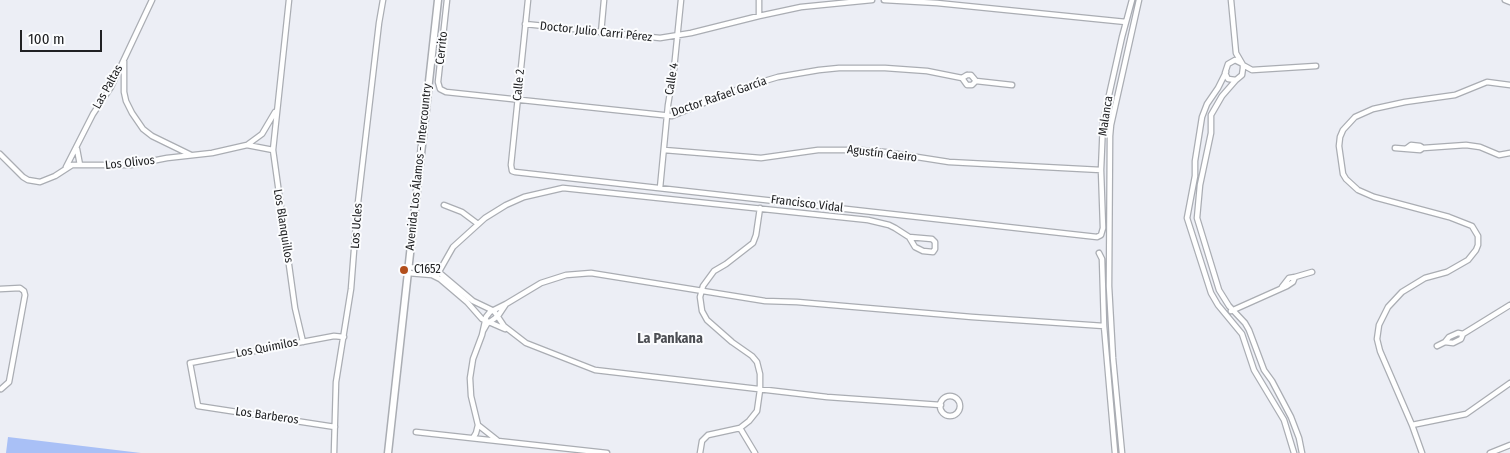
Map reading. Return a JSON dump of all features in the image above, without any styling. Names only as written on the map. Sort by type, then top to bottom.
[{"type":"main road","name":"Avenida Los Álamos - Intercountry","points":[[388,453],[438,0]]},
{"type":"street","name":"Las Paltas","points":[[65,169],[93,114],[111,87],[152,0]]},
{"type":"street","name":"Los Blanquillos","points":[[289,0],[273,150],[294,301],[303,342]]},
{"type":"street","name":"Los Ucles","points":[[334,453],[336,382],[351,289],[357,210],[383,0]]},
{"type":"street","name":"Cerrito","points":[[446,92],[440,89],[438,82],[447,0]]},
{"type":"street","name":"Calle 2","points":[[512,171],[510,165],[528,0]]},
{"type":"street","points":[[601,32],[604,0]]},
{"type":"street","name":"Calle 4","points":[[660,188],[681,0]]},
{"type":"street","points":[[759,0],[759,16]]},
{"type":"street","name":"Doctor Julio Carri Pérez","points":[[526,24],[646,38],[678,36],[801,7],[836,1],[872,0]]},
{"type":"street","points":[[884,0],[937,3],[1126,22]]},
{"type":"street","name":"Malanca","points":[[1102,235],[1101,170],[1103,122],[1132,0]]},
{"type":"street","points":[[1122,453],[1113,358],[1109,286],[1110,136],[1139,0]]},
{"type":"street","points":[[1231,0],[1235,46],[1243,71],[1218,101],[1212,115],[1211,133],[1201,178],[1197,215],[1219,290],[1249,330],[1262,365],[1289,412],[1299,438],[1302,453]]},
{"type":"street","points":[[1505,0],[1510,2]]},
{"type":"street","points":[[1235,46],[1226,72],[1207,104],[1199,129],[1195,176],[1186,215],[1211,292],[1218,305],[1242,334],[1254,370],[1286,426],[1294,453]]},
{"type":"street","points":[[124,58],[124,92],[126,101],[143,129],[152,136],[192,156]]},
{"type":"street","points":[[1228,64],[1235,60],[1252,70],[1316,66]]},
{"type":"street","name":"Doctor Rafael García","points":[[446,92],[674,115],[723,94],[778,77],[819,70],[848,67],[885,68],[962,78],[971,76],[976,81]]},
{"type":"street","points":[[1226,72],[1228,79],[1238,79],[1260,70]]},
{"type":"street","name":"Doctor Rafael García","points":[[962,78],[968,85],[976,81],[1012,85]]},
{"type":"street","points":[[1422,453],[1380,351],[1377,339],[1379,325],[1392,302],[1402,292],[1425,278],[1447,272],[1468,260],[1476,250],[1478,236],[1472,226],[1449,217],[1358,190],[1343,174],[1339,146],[1340,137],[1343,130],[1355,117],[1373,108],[1455,94],[1487,82],[1510,85]]},
{"type":"street","name":"Los Blanquillos","points":[[247,145],[262,134],[277,109]]},
{"type":"street","name":"Los Olivos","points":[[0,154],[22,177],[33,182],[40,182],[47,180],[72,165],[121,166],[167,158],[192,156],[247,145],[273,150]]},
{"type":"street","points":[[1394,148],[1420,150],[1423,148],[1466,145],[1480,147],[1499,154],[1510,152]]},
{"type":"street","points":[[77,147],[80,165]]},
{"type":"street","name":"Agustín Caeiro","points":[[664,150],[761,158],[818,150],[866,150],[949,162],[1101,170]]},
{"type":"street","name":"Francisco Vidal","points":[[512,171],[1096,237],[1102,235]]},
{"type":"street","points":[[437,275],[453,247],[496,210],[516,201],[563,188],[760,208],[881,223],[895,228],[909,237],[932,240],[936,242],[935,249],[928,252],[919,249],[912,243],[909,237]]},
{"type":"street","points":[[444,205],[462,212],[478,224]]},
{"type":"street","points":[[700,453],[702,441],[708,435],[740,428],[756,413],[760,390],[760,374],[757,362],[707,320],[702,311],[701,292],[714,271],[754,243],[760,208]]},
{"type":"street","points":[[1194,235],[1201,232]]},
{"type":"street","points":[[1100,253],[1102,259],[1104,326],[1115,453]]},
{"type":"street","points":[[408,270],[437,275],[473,301],[493,310],[508,331]]},
{"type":"street","points":[[1227,315],[1245,303],[1266,297],[1292,282],[1295,277],[1312,272]]},
{"type":"street","points":[[498,441],[478,425],[470,396],[470,378],[474,354],[487,322],[488,314],[536,285],[566,275],[597,274],[764,302],[797,302],[1104,326]]},
{"type":"street","points":[[437,275],[467,302],[479,317],[487,322],[508,331],[530,346],[599,371],[760,390],[940,405]]},
{"type":"street","points":[[0,289],[20,288],[24,291],[25,295],[9,382],[1,389]]},
{"type":"street","points":[[487,322],[498,316],[506,304]]},
{"type":"street","points":[[1436,346],[1458,333],[1463,334],[1510,305]]},
{"type":"street","name":"Los Quimilos","points":[[198,406],[190,363],[334,336],[344,337]]},
{"type":"street","points":[[1412,425],[1466,414],[1510,383]]},
{"type":"street","points":[[952,396],[959,402],[960,408],[954,415],[947,415],[942,411],[940,405],[943,399],[952,396]]},
{"type":"street","points":[[1278,409],[1284,404]]},
{"type":"street","name":"Los Barberos","points":[[198,406],[336,427]]},
{"type":"street","points":[[473,438],[478,425]]},
{"type":"street","points":[[740,428],[755,453]]},
{"type":"street","points":[[416,432],[607,453]]},
{"type":"street","points":[[1490,453],[1510,445]]},
{"type":"shaded area","points":[[8,437],[141,453],[6,453]]},
{"type":"place","name":"C1652","points":[[404,270]]},
{"type":"district","name":"La Pankana","points":[[670,339]]}]
